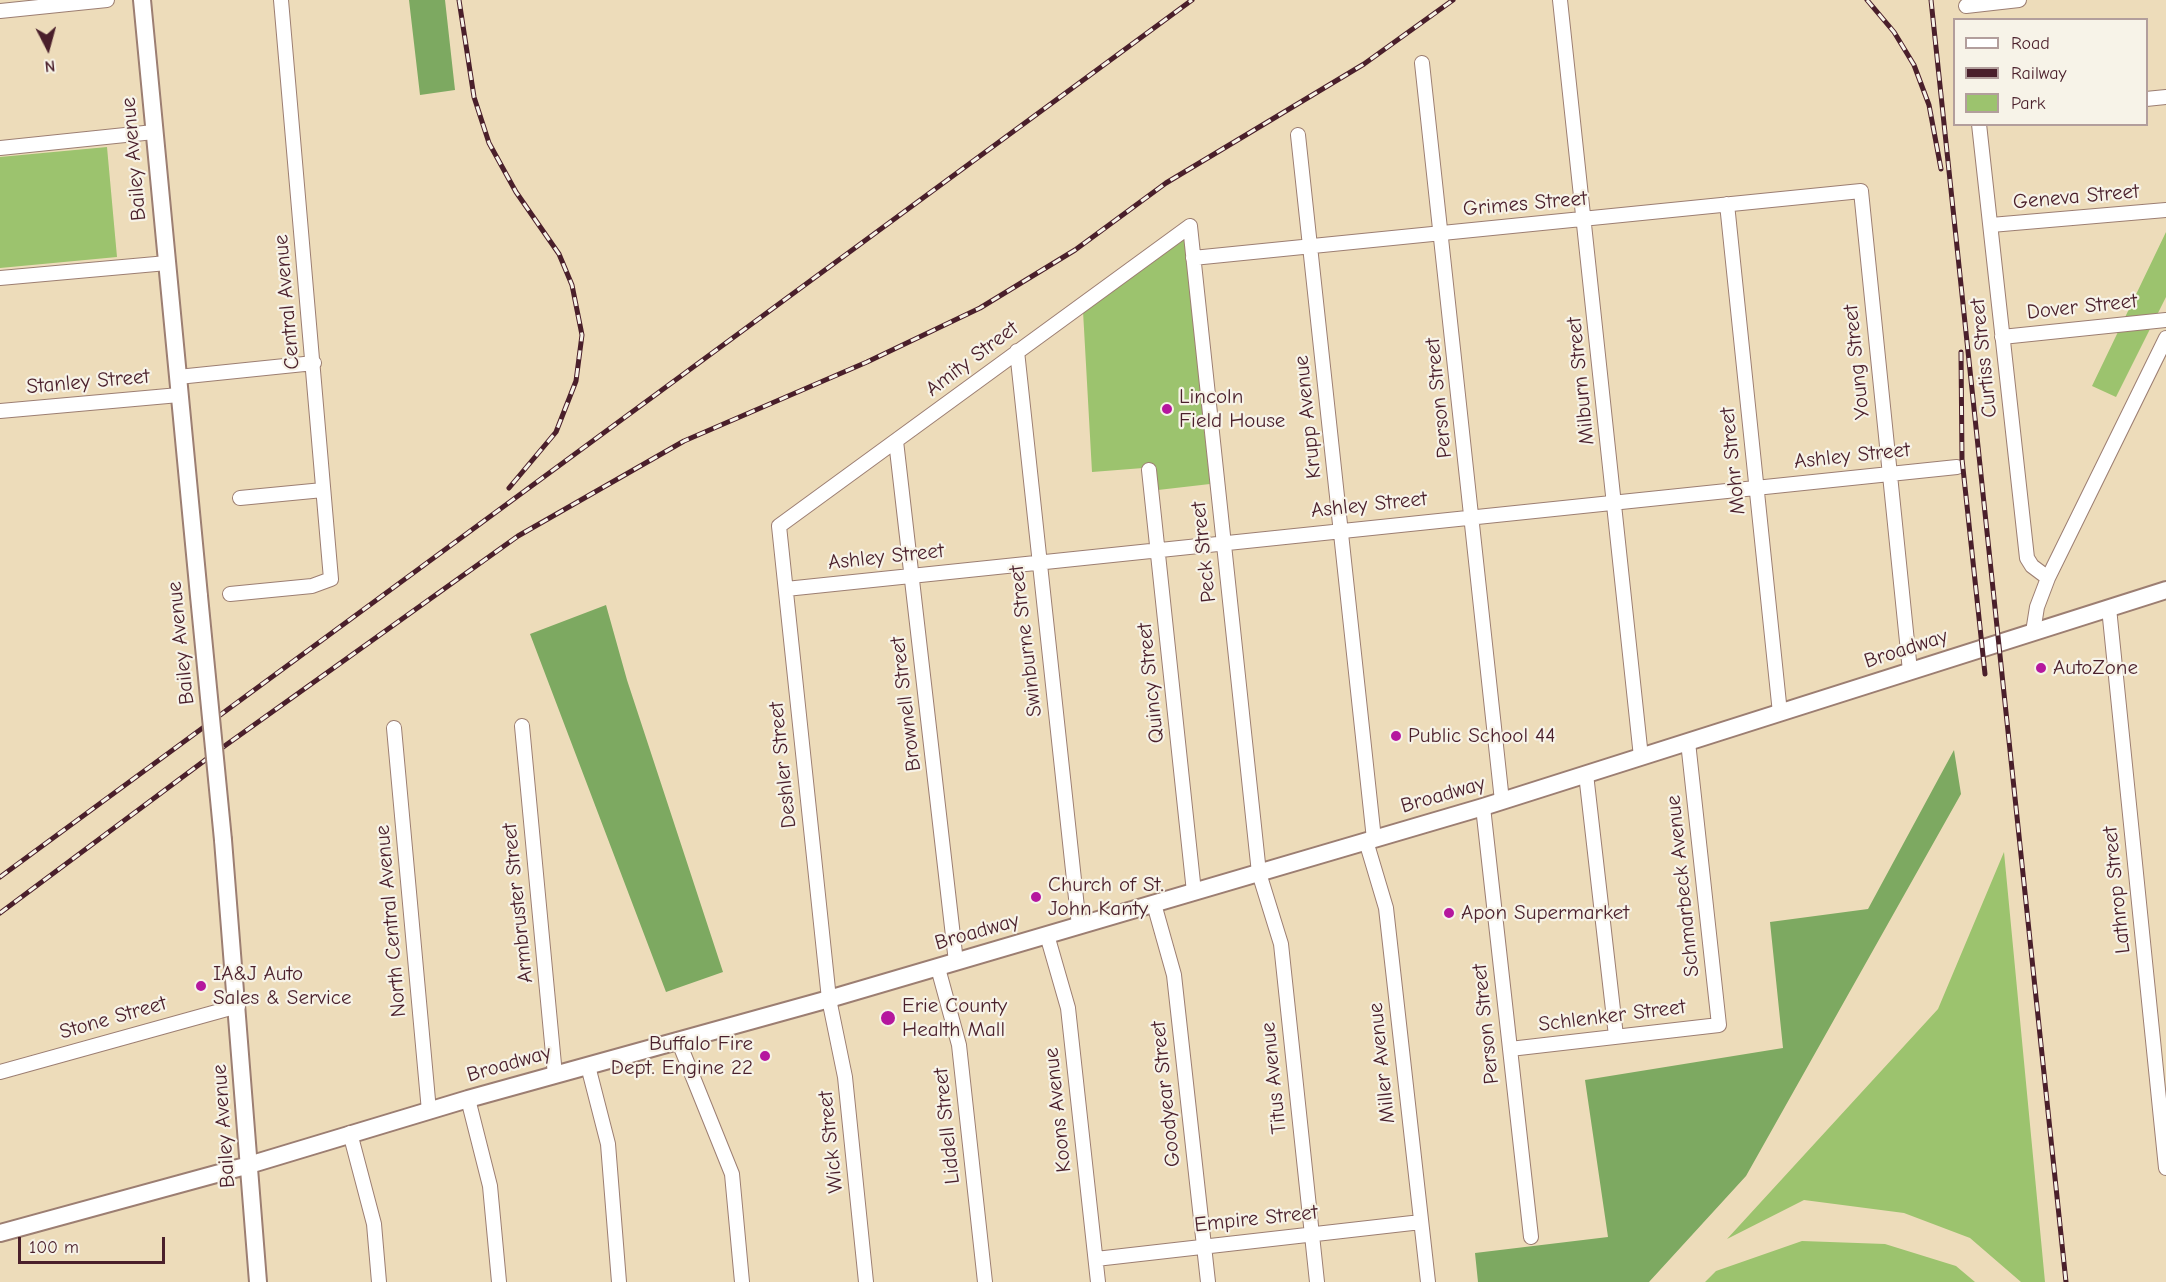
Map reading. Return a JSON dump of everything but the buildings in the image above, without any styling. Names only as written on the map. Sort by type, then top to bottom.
[{"type":"main road","name":"Bailey Avenue","points":[[142,0],[223,840],[238,1006],[258,1282]]},
{"type":"main road","name":"Broadway","points":[[0,1233],[249,1165],[350,1133],[938,968],[1483,807],[2166,590]]},
{"type":"street","points":[[0,11],[107,0]]},
{"type":"street","name":"Central Avenue","points":[[230,594],[312,586],[331,579],[281,0]]},
{"type":"street","name":"Milburn Street","points":[[1560,0],[1641,757]]},
{"type":"street","points":[[1966,8],[2019,0]]},
{"type":"street","name":"Person Street","points":[[1422,63],[1502,801]]},
{"type":"street","points":[[2148,99],[2166,97]]},
{"type":"street","name":"Curtiss Street","points":[[1979,126],[2027,558],[2032,566],[2048,578]]},
{"type":"street","points":[[0,148],[154,132]]},
{"type":"street","name":"Krupp Avenue","points":[[1298,135],[1341,529],[1370,840]]},
{"type":"street","name":"Grimes Street","points":[[1193,258],[1862,191]]},
{"type":"street","name":"Young Street","points":[[1862,191],[1910,671]]},
{"type":"street","name":"Mohr Street","points":[[1727,204],[1780,713]]},
{"type":"street","name":"Geneva Street","points":[[1991,225],[2166,210]]},
{"type":"street","name":"Peck Street","points":[[1190,226],[1259,873]]},
{"type":"street","name":"Amity Street","points":[[779,526],[1190,226]]},
{"type":"street","points":[[0,278],[167,262]]},
{"type":"street","name":"Dover Street","points":[[2002,337],[2166,320]]},
{"type":"street","points":[[2033,632],[2037,608],[2048,578],[2166,338]]},
{"type":"street","name":"Swinburne Street","points":[[1017,351],[1079,926]]},
{"type":"street","name":"Stanley Street","points":[[178,377],[314,363]]},
{"type":"street","name":"Stanley Street","points":[[0,411],[179,395]]},
{"type":"street","name":"Brownell Street","points":[[896,441],[956,962]]},
{"type":"street","name":"Ashley Street","points":[[786,589],[1341,529],[1957,467]]},
{"type":"street","name":"Quincy Street","points":[[1149,470],[1194,892]]},
{"type":"street","points":[[240,498],[323,490]]},
{"type":"street","name":"Deshler Street","points":[[779,526],[829,999]]},
{"type":"street","name":"Lathrop Street","points":[[2109,608],[2166,1168]]},
{"type":"street","name":"Armbruster Street","points":[[522,726],[555,1075]]},
{"type":"street","name":"North Central Avenue","points":[[394,728],[429,1111]]},
{"type":"street","name":"Schmarbeck Avenue","points":[[1688,742],[1719,1025]]},
{"type":"street","points":[[1586,774],[1616,1036]]},
{"type":"street","name":"Person Street","points":[[1483,807],[1531,1237]]},
{"type":"street","name":"Miller Avenue","points":[[1370,840],[1386,908],[1428,1282]]},
{"type":"street","name":"Titus Avenue","points":[[1259,873],[1281,944],[1317,1282]]},
{"type":"street","name":"Goodyear Street","points":[[1154,904],[1174,975],[1208,1282]]},
{"type":"street","name":"Koons Avenue","points":[[1047,935],[1068,1008],[1098,1282]]},
{"type":"street","name":"Liddell Street","points":[[938,968],[959,1045],[985,1282]]},
{"type":"street","name":"Wick Street","points":[[829,999],[845,1077],[866,1282]]},
{"type":"street","name":"Stone Street","points":[[0,1072],[238,1006]]},
{"type":"street","points":[[2151,1018],[2166,1017]]},
{"type":"street","name":"Schlenker Street","points":[[1510,1049],[1719,1025]]},
{"type":"street","points":[[678,1040],[732,1174],[742,1282]]},
{"type":"street","points":[[588,1066],[608,1144],[620,1282]]},
{"type":"street","points":[[468,1100],[490,1186],[499,1282]]},
{"type":"street","points":[[350,1133],[374,1224],[379,1282]]},
{"type":"street","name":"Empire Street","points":[[1096,1259],[1421,1222]]},
{"type":"green space","points":[[409,0],[445,0],[455,90],[420,95]]},
{"type":"green space","points":[[107,147],[117,257],[0,268],[0,157]]},
{"type":"green space","points":[[2166,232],[2166,297],[2116,397],[2092,386]]},
{"type":"green space","points":[[1184,235],[1210,484],[1158,490],[1156,467],[1092,472],[1083,311]]},
{"type":"green space","points":[[606,605],[627,680],[723,972],[666,992],[530,634]]},
{"type":"green space","points":[[1954,750],[1961,794],[1746,1176],[1649,1282],[1478,1282],[1475,1253],[1608,1237],[1585,1080],[1783,1048],[1770,922],[1868,909]]},
{"type":"green space","points":[[2004,852],[2045,1282],[2021,1282],[1970,1238],[1904,1213],[1804,1200],[1727,1239],[1938,1009]]},
{"type":"green space","points":[[1802,1241],[1885,1244],[1956,1266],[1975,1282],[1705,1282],[1716,1271]]},
{"type":"railway","points":[[459,0],[474,97],[489,143],[516,192],[559,254],[572,285],[582,335],[576,381],[556,432],[509,488]]},
{"type":"railway","points":[[0,877],[1192,0]]},
{"type":"railway","points":[[0,913],[212,755],[518,536],[684,441],[867,362],[980,308],[1075,250],[1166,183],[1364,64],[1453,0]]},
{"type":"railway","points":[[1867,0],[1894,32],[1914,65],[1929,105],[1941,169]]},
{"type":"railway","points":[[1931,0],[2066,1282]]},
{"type":"railway","points":[[1961,352],[1962,459],[1985,674]]},
{"type":"place","name":"Lincoln Field House","points":[[1167,409]]},
{"type":"place","name":"AutoZone","points":[[2041,668]]},
{"type":"place","name":"Public School 44","points":[[1396,736]]},
{"type":"place","name":"Church of St. John Kanty","points":[[1036,897]]},
{"type":"place","name":"Apon Supermarket","points":[[1449,913]]},
{"type":"place","name":"IA&J Auto Sales & Service","points":[[201,986]]},
{"type":"place","name":"Erie County Health Mall","points":[[888,1018]]},
{"type":"place","name":"Buffalo Fire Dept. Engine 22","points":[[765,1056]]}]
